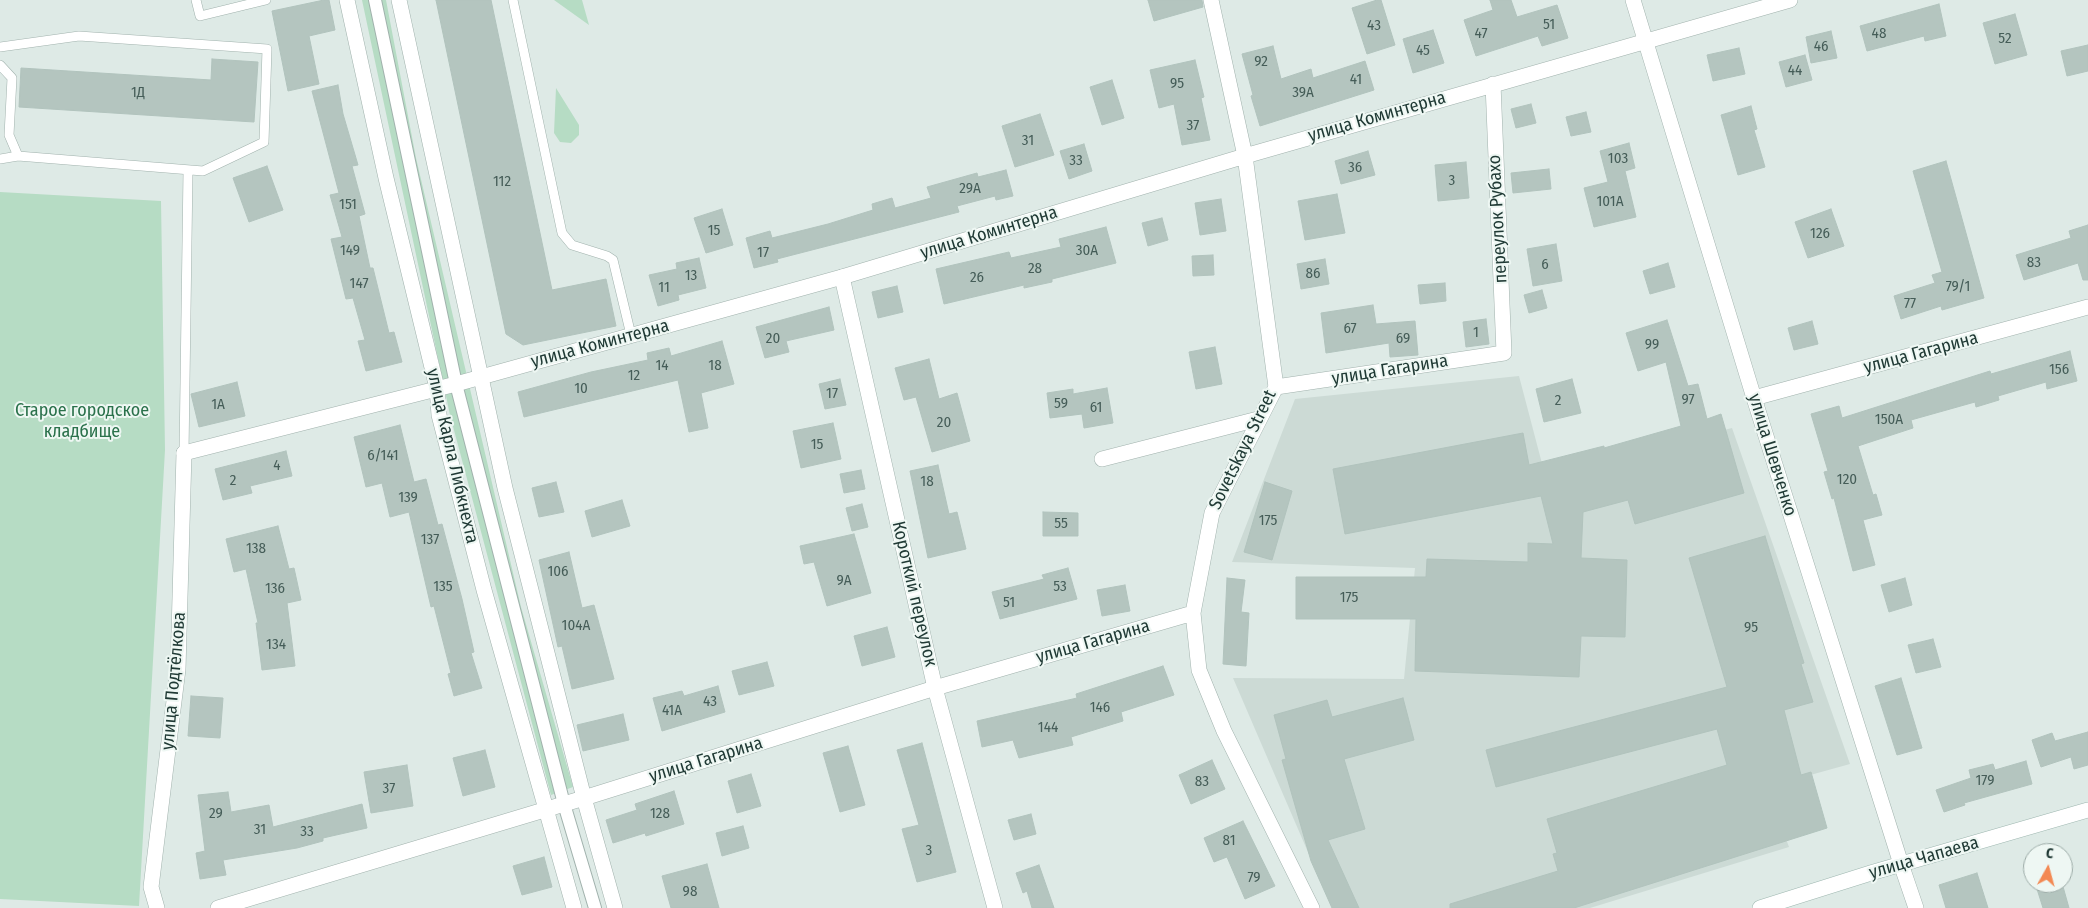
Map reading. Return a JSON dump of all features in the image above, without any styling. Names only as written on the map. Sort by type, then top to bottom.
[{"type":"street","name":"улица Карла Либкнехта","points":[[347,0],[386,178],[437,388],[439,415],[544,809],[574,908]]},
{"type":"street","name":"улица Карла Либкнехта","points":[[375,0],[456,384],[564,804],[595,908]]},
{"type":"street","points":[[399,0],[480,377],[523,559],[584,798],[615,908]]},
{"type":"street","name":"Sovetskaya Street","points":[[1211,0],[1245,156],[1276,388],[1258,419],[1212,513],[1193,613],[1198,670],[1224,731],[1312,908]]},
{"type":"street","name":"улица Шевченко","points":[[1633,0],[1644,43],[1754,398],[1916,908]]},
{"type":"street","name":"улица Коминтерна","points":[[184,453],[456,384],[842,277],[1245,156],[1790,0]]},
{"type":"street","name":"переулок Рубахо","points":[[1492,84],[1504,353]]},
{"type":"street","name":"Короткий переулок","points":[[842,277],[935,688],[995,908]]},
{"type":"street","name":"улица Гагарина","points":[[1754,398],[2088,307]]},
{"type":"street","name":"улица Гагарина","points":[[1276,388],[1504,353]]},
{"type":"street","points":[[1102,459],[1258,419]]},
{"type":"street","name":"улица Подтёлкова","points":[[157,908],[151,887],[178,669],[184,453]]},
{"type":"street","name":"улица Гагарина","points":[[218,908],[584,798],[935,688],[1193,613]]},
{"type":"street","name":"улица Чапаева","points":[[1760,908],[1901,864],[2088,810]]},
{"type":"lane","points":[[196,0],[200,16],[266,0]]},
{"type":"lane","points":[[513,0],[562,233],[572,245],[607,256],[613,260],[631,336]]},
{"type":"lane","points":[[0,47],[79,36],[267,49],[264,142],[203,171],[18,156],[0,159]]},
{"type":"lane","points":[[0,65],[12,78],[9,136],[18,156]]},
{"type":"lane","points":[[184,453],[188,171]]},
{"type":"shaded area","points":[[1519,376],[1545,475],[1732,428],[1850,764],[1767,787],[1789,847],[1590,908],[1332,908],[1233,678],[1404,679],[1415,568],[1232,562],[1295,399]]},
{"type":"green space","points":[[362,0],[386,0],[416,158],[521,607],[573,787],[551,795],[450,415]]},
{"type":"green space","points":[[554,0],[582,0],[589,25]]},
{"type":"green space","points":[[556,88],[579,125],[579,135],[571,143],[560,142],[554,133]]},
{"type":"green space","name":"Старое городское кладбище","points":[[0,192],[161,201],[165,450],[139,906],[0,899]]},
{"type":"building","points":[[329,0],[335,30],[309,36],[319,84],[288,91],[272,11]]},
{"type":"building","points":[[436,0],[491,0],[552,290],[606,279],[616,326],[523,345],[506,334]]},
{"type":"building","points":[[1148,0],[1202,0],[1203,7],[1154,21]]},
{"type":"building","points":[[1381,0],[1395,45],[1367,54],[1352,8]]},
{"type":"building","points":[[1490,0],[1511,0],[1517,17],[1557,5],[1568,38],[1542,46],[1538,36],[1476,56],[1464,20],[1493,10]]},
{"type":"building","points":[[1939,4],[1946,36],[1925,41],[1924,36],[1867,51],[1860,26]]},
{"type":"building","points":[[2015,14],[2027,55],[1995,64],[1983,23]]},
{"type":"building","points":[[1433,30],[1444,63],[1413,73],[1403,39]]},
{"type":"building","points":[[1831,31],[1837,58],[1811,63],[1806,37]]},
{"type":"building","points":[[2088,45],[2088,71],[2067,76],[2061,51]]},
{"type":"building","points":[[1273,46],[1281,79],[1311,69],[1313,78],[1365,61],[1374,90],[1260,126],[1242,54]]},
{"type":"building","points":[[1739,48],[1745,74],[1713,81],[1707,55]]},
{"type":"building","points":[[1805,55],[1812,80],[1786,87],[1779,62]]},
{"type":"building","points":[[212,59],[258,62],[254,122],[19,107],[21,68],[211,80]]},
{"type":"building","points":[[1195,60],[1204,97],[1201,98],[1210,140],[1182,145],[1174,104],[1159,108],[1150,70]]},
{"type":"building","points":[[1112,80],[1124,118],[1102,125],[1090,87]]},
{"type":"building","points":[[338,85],[343,114],[358,165],[352,166],[365,214],[359,216],[370,268],[373,268],[389,333],[394,332],[402,362],[366,371],[358,341],[365,340],[353,298],[346,299],[331,239],[342,237],[330,195],[339,193],[312,91]]},
{"type":"building","points":[[1531,104],[1536,123],[1516,128],[1511,109]]},
{"type":"building","points":[[1751,106],[1757,129],[1754,130],[1765,167],[1738,175],[1721,115]]},
{"type":"building","points":[[1586,112],[1591,132],[1571,136],[1566,117]]},
{"type":"building","points":[[1040,114],[1054,155],[1015,167],[1002,126]]},
{"type":"building","points":[[1629,143],[1635,168],[1625,171],[1636,217],[1594,227],[1584,188],[1608,182],[1600,151]]},
{"type":"building","points":[[1084,144],[1092,171],[1069,179],[1060,151]]},
{"type":"building","points":[[1368,151],[1375,175],[1341,184],[1335,161]]},
{"type":"building","points":[[1946,161],[1984,298],[1942,310],[1941,306],[1901,319],[1894,296],[1935,283],[1932,275],[1942,272],[1913,171]]},
{"type":"building","points":[[1466,162],[1469,198],[1438,201],[1435,165]]},
{"type":"building","points":[[267,166],[283,210],[249,222],[233,178]]},
{"type":"building","points":[[1549,169],[1551,189],[1513,193],[1511,173]]},
{"type":"building","points":[[1006,170],[1013,196],[996,200],[995,196],[957,206],[959,212],[777,259],[778,262],[754,268],[746,238],[770,231],[772,238],[828,224],[873,210],[872,204],[892,198],[895,208],[931,198],[927,187],[977,173],[978,177]]},
{"type":"building","points":[[1337,194],[1345,233],[1305,240],[1298,201]]},
{"type":"building","points":[[1221,199],[1226,231],[1200,235],[1195,203]]},
{"type":"building","points":[[722,209],[733,245],[706,253],[694,218]]},
{"type":"building","points":[[1831,209],[1844,246],[1808,258],[1795,222]]},
{"type":"building","points":[[1162,218],[1168,240],[1148,246],[1142,223]]},
{"type":"building","points":[[2088,225],[2088,280],[2083,280],[2078,263],[2024,280],[2016,255],[2071,238],[2069,231]]},
{"type":"building","points":[[1106,227],[1116,263],[1052,279],[1052,282],[1024,288],[1024,285],[944,304],[936,269],[1009,252],[1011,258],[1061,247],[1059,239]]},
{"type":"building","points":[[1556,244],[1562,281],[1533,286],[1527,249]]},
{"type":"building","points":[[1213,255],[1214,275],[1193,276],[1192,256]]},
{"type":"building","points":[[699,258],[706,288],[678,295],[679,300],[658,306],[649,275],[677,269],[676,263]]},
{"type":"building","points":[[1325,259],[1329,284],[1301,289],[1297,264]]},
{"type":"building","points":[[1668,263],[1675,287],[1650,294],[1643,271]]},
{"type":"building","points":[[1445,283],[1446,301],[1420,304],[1418,285]]},
{"type":"building","points":[[897,286],[903,312],[878,318],[872,292]]},
{"type":"building","points":[[1542,290],[1547,308],[1529,313],[1524,295]]},
{"type":"building","points":[[1373,305],[1376,324],[1415,321],[1418,355],[1390,357],[1389,343],[1326,353],[1321,313]]},
{"type":"building","points":[[829,307],[834,330],[786,341],[789,352],[765,358],[756,327]]},
{"type":"building","points":[[1486,319],[1489,344],[1466,347],[1463,322]]},
{"type":"building","points":[[1667,320],[1688,386],[1698,384],[1707,419],[1721,414],[1744,493],[1635,524],[1628,500],[1583,512],[1581,558],[1627,560],[1625,637],[1581,636],[1579,677],[1415,671],[1416,619],[1296,619],[1296,577],[1426,577],[1427,559],[1528,562],[1528,543],[1553,544],[1541,496],[1345,534],[1333,469],[1523,433],[1529,465],[1604,446],[1604,448],[1681,426],[1666,362],[1638,371],[1626,333]]},
{"type":"building","points":[[1812,321],[1818,344],[1794,350],[1788,328]]},
{"type":"building","points":[[722,341],[734,384],[701,393],[708,428],[689,432],[678,380],[524,417],[518,392],[591,372],[648,360],[647,353],[669,348],[671,356]]},
{"type":"building","points":[[1215,347],[1222,384],[1196,389],[1189,352]]},
{"type":"building","points":[[2070,351],[2077,381],[2047,389],[2046,382],[1998,396],[1999,400],[1976,407],[1975,402],[1911,420],[1913,428],[1858,446],[1873,495],[1876,494],[1882,515],[1863,520],[1875,565],[1853,571],[1834,498],[1832,499],[1824,472],[1828,471],[1811,414],[1839,406],[1842,418],[1990,371],[1991,374]]},
{"type":"building","points":[[929,359],[939,399],[957,393],[970,441],[932,452],[916,397],[904,400],[895,368]]},
{"type":"building","points":[[840,379],[846,405],[825,409],[819,384]]},
{"type":"building","points":[[1572,379],[1581,413],[1544,422],[1536,389]]},
{"type":"building","points":[[237,382],[245,416],[199,427],[191,394]]},
{"type":"building","points":[[1107,388],[1113,423],[1084,428],[1082,414],[1050,418],[1047,393],[1073,389],[1073,394]]},
{"type":"building","points":[[833,423],[841,459],[801,468],[793,431]]},
{"type":"building","points":[[400,425],[414,482],[426,479],[438,525],[442,524],[474,652],[471,653],[482,688],[454,696],[448,674],[451,673],[434,606],[431,607],[409,512],[390,517],[382,483],[366,487],[354,437]]},
{"type":"building","points":[[286,451],[292,476],[250,486],[252,493],[223,500],[215,469]]},
{"type":"building","points":[[938,465],[949,514],[957,512],[966,549],[928,558],[910,471]]},
{"type":"building","points":[[861,470],[865,489],[844,493],[840,474]]},
{"type":"building","points":[[556,482],[564,512],[539,517],[532,488]]},
{"type":"building","points":[[1265,482],[1292,491],[1272,560],[1244,552]]},
{"type":"building","points":[[622,500],[630,526],[592,537],[585,511]]},
{"type":"building","points":[[862,504],[868,527],[852,531],[846,508]]},
{"type":"building","points":[[1043,512],[1078,513],[1078,536],[1043,536]]},
{"type":"building","points":[[278,526],[289,569],[294,568],[301,600],[287,603],[295,666],[262,670],[256,623],[258,623],[246,569],[234,572],[226,539]]},
{"type":"building","points":[[854,534],[871,593],[827,606],[814,562],[804,564],[800,546]]},
{"type":"building","points":[[1765,536],[1804,663],[1801,664],[1813,702],[1784,710],[1801,775],[1811,772],[1827,828],[1574,908],[1450,908],[1450,904],[1558,871],[1553,854],[1557,853],[1547,819],[1727,765],[1717,729],[1496,787],[1486,750],[1727,687],[1689,558]]},
{"type":"building","points":[[569,552],[582,608],[594,605],[614,679],[572,689],[562,646],[558,647],[539,560]]},
{"type":"building","points":[[1068,568],[1077,599],[1000,619],[992,592],[1044,579],[1042,575]]},
{"type":"building","points":[[1227,578],[1245,580],[1241,612],[1249,613],[1246,666],[1223,664]]},
{"type":"building","points":[[1905,578],[1912,605],[1889,612],[1881,585]]},
{"type":"building","points":[[1125,585],[1130,611],[1102,616],[1097,590]]},
{"type":"building","points":[[887,627],[895,657],[862,666],[854,636]]},
{"type":"building","points":[[1933,639],[1941,667],[1916,673],[1908,645]]},
{"type":"building","points":[[767,662],[774,686],[739,695],[732,671]]},
{"type":"building","points":[[1163,666],[1174,695],[1121,712],[1123,721],[1071,737],[1073,745],[1019,758],[1013,740],[982,747],[977,721],[1077,698],[1076,694]]},
{"type":"building","points":[[1901,678],[1922,748],[1897,755],[1875,686]]},
{"type":"building","points":[[718,686],[725,712],[662,731],[653,698],[682,691],[684,696]]},
{"type":"building","points":[[191,696],[223,698],[220,738],[188,736]]},
{"type":"building","points":[[1403,698],[1414,740],[1344,759],[1365,829],[1328,840],[1359,908],[1332,908],[1311,861],[1282,760],[1286,759],[1274,715],[1327,700],[1332,717]]},
{"type":"building","points":[[623,714],[629,740],[583,751],[577,725]]},
{"type":"building","points":[[2088,732],[2088,765],[2074,769],[2071,757],[2041,767],[2032,740],[2052,733],[2055,741]]},
{"type":"building","points":[[922,743],[956,872],[917,882],[902,829],[919,825],[897,750]]},
{"type":"building","points":[[848,746],[865,805],[840,812],[823,753]]},
{"type":"building","points":[[485,750],[495,787],[463,796],[453,758]]},
{"type":"building","points":[[1212,760],[1225,789],[1191,804],[1179,775]]},
{"type":"building","points":[[2026,761],[2032,784],[1964,803],[1965,805],[1944,812],[1936,790],[1971,778],[1969,770],[1993,764],[1995,770]]},
{"type":"building","points":[[407,765],[413,806],[371,813],[364,772]]},
{"type":"building","points":[[751,774],[761,806],[737,813],[728,781]]},
{"type":"building","points":[[674,791],[684,824],[646,836],[645,833],[613,843],[606,820],[637,810],[635,804]]},
{"type":"building","points":[[228,792],[231,812],[269,805],[273,827],[362,804],[367,828],[323,838],[323,841],[297,848],[223,860],[226,875],[200,879],[196,853],[205,851],[198,795]]},
{"type":"building","points":[[1031,814],[1036,834],[1014,840],[1008,820]]},
{"type":"building","points":[[1243,821],[1275,886],[1245,899],[1227,857],[1214,862],[1204,838]]},
{"type":"building","points":[[743,826],[749,848],[722,856],[716,833]]},
{"type":"building","points":[[544,857],[552,887],[522,895],[513,866]]},
{"type":"building","points":[[707,864],[719,908],[671,908],[662,876]]},
{"type":"building","points":[[1039,865],[1054,908],[1032,908],[1027,891],[1023,893],[1016,873]]},
{"type":"building","points":[[1977,873],[1988,908],[1946,908],[1939,885]]},
{"type":"building","points":[[2038,893],[2065,893],[2069,908],[2043,908]]}]
